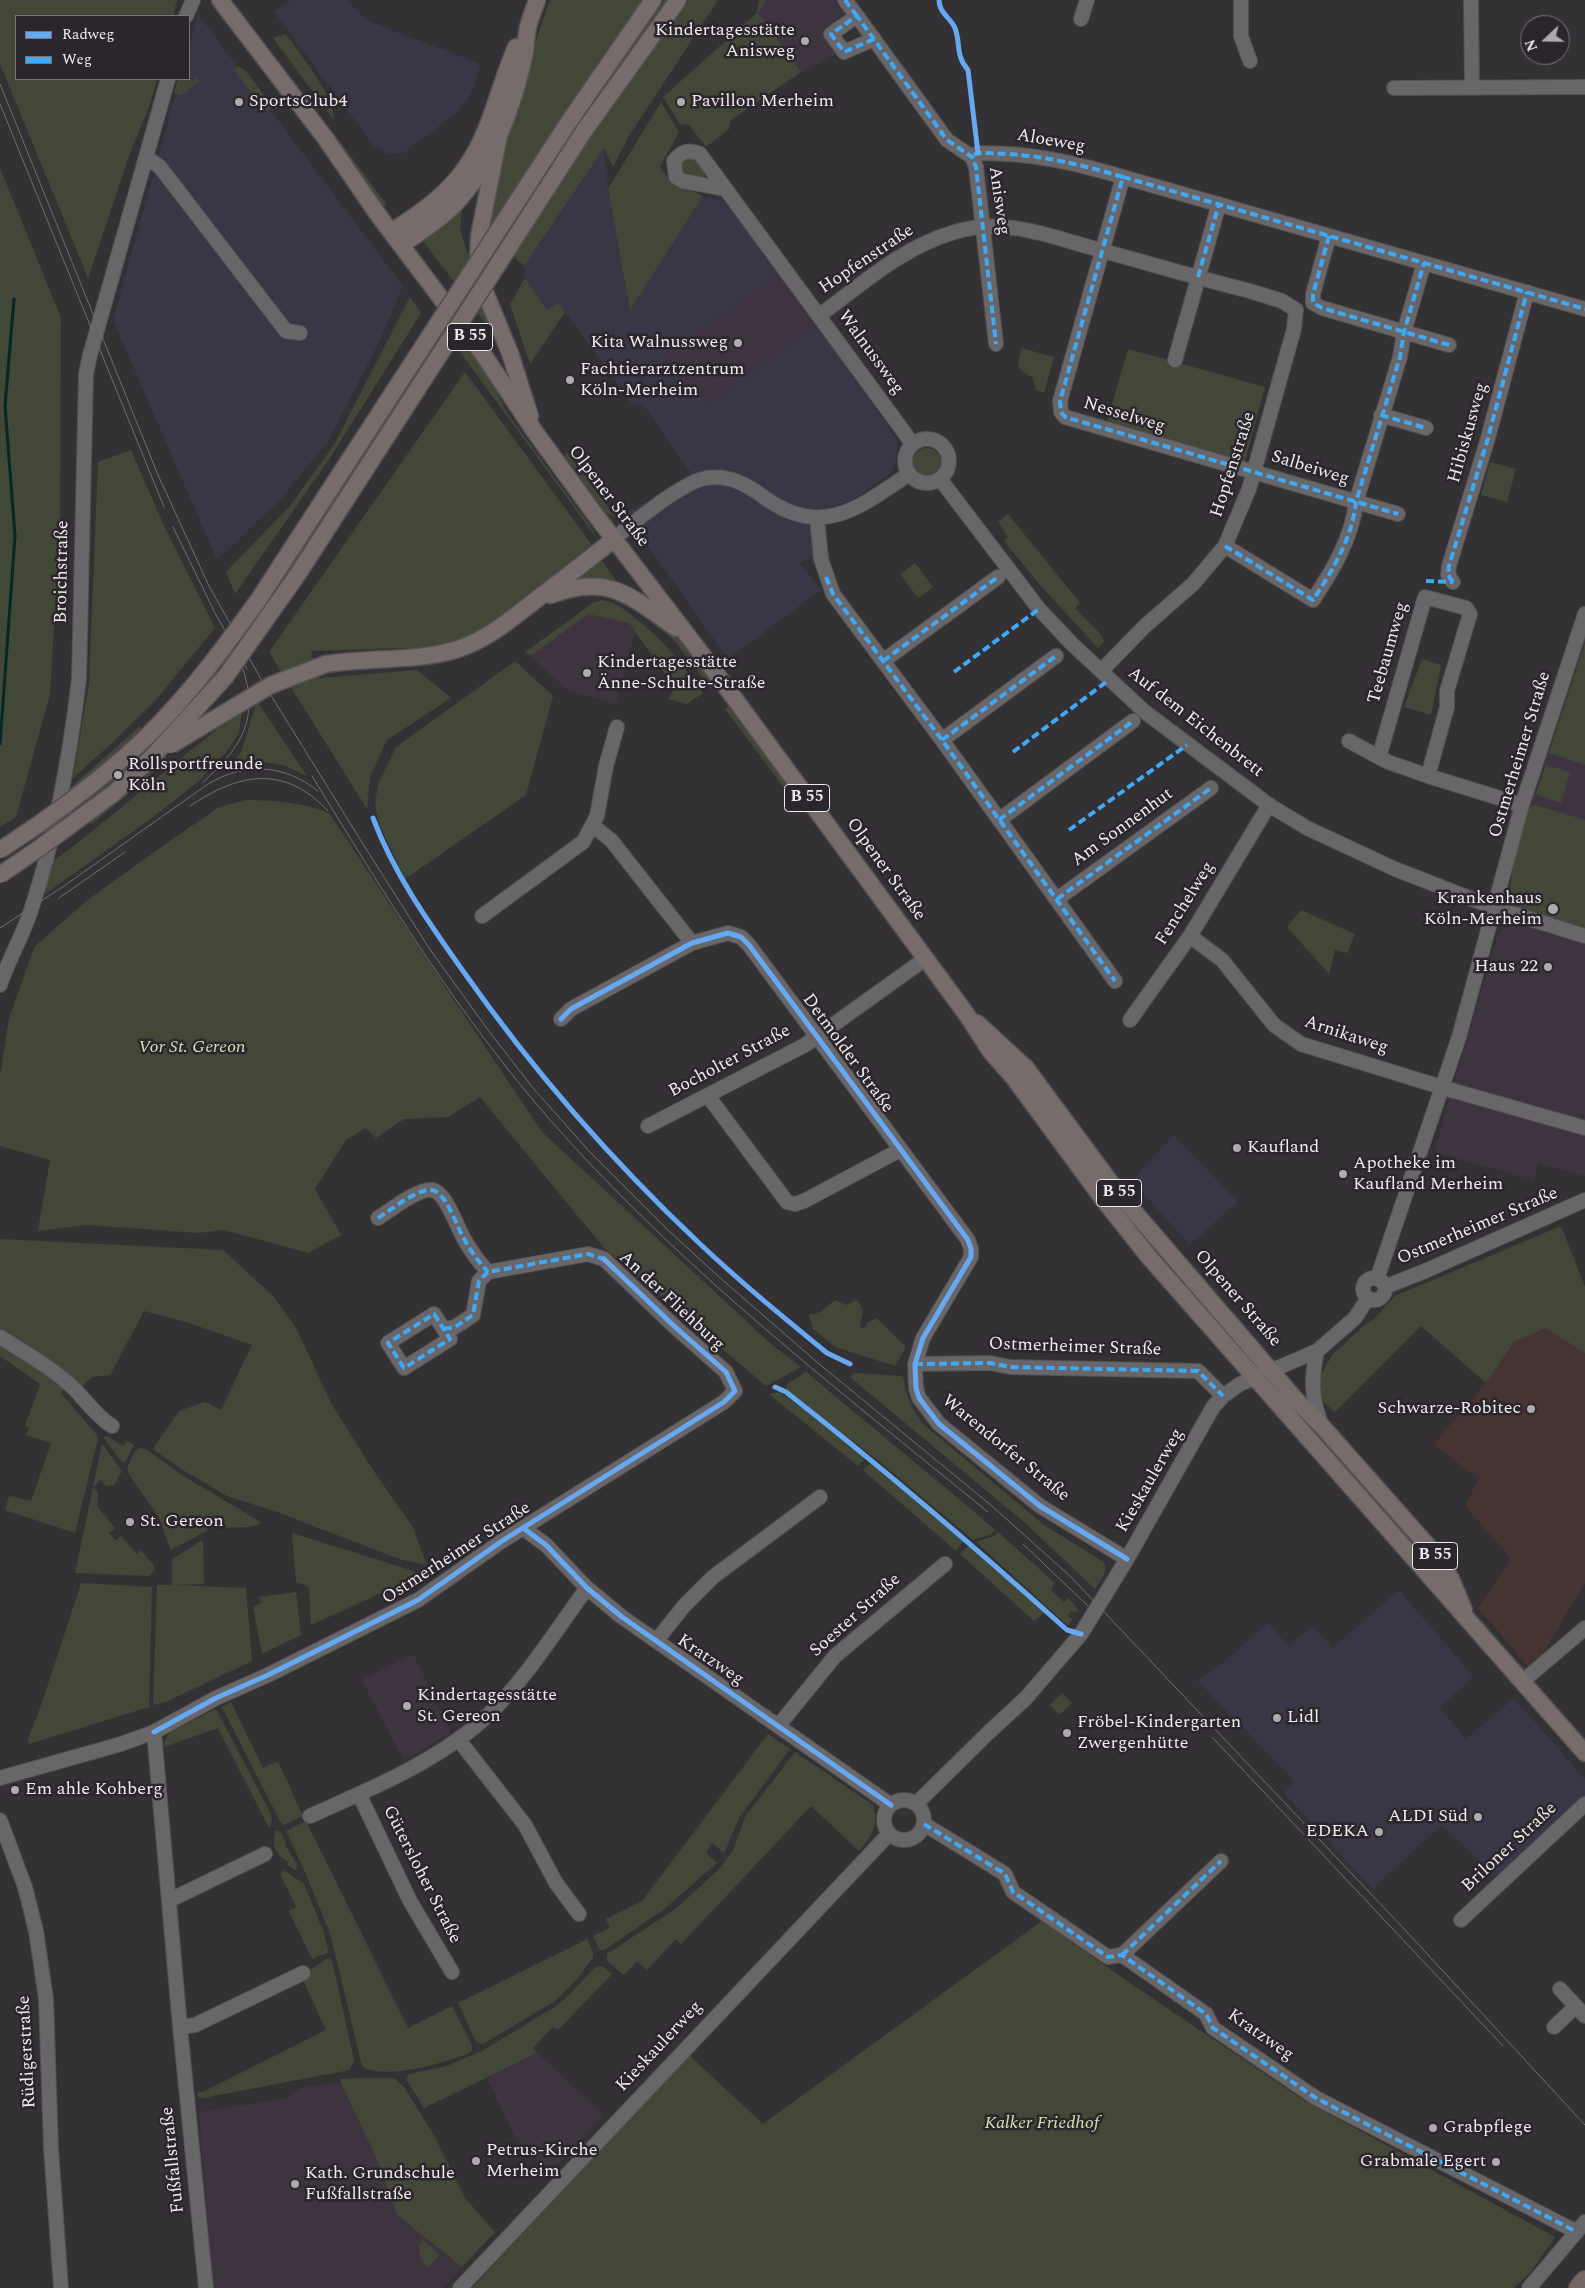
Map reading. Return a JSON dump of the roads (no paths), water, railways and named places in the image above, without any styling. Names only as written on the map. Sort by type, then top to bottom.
[{"type":"highway","points":[[1579,2288],[1585,2281]]},
{"type":"main road","name":"Olpener Straße","points":[[220,0],[326,139],[396,239],[482,354],[535,432],[689,637],[967,1015],[991,1052],[1020,1073],[1119,1194],[1296,1400],[1321,1425],[1428,1546],[1451,1579],[1466,1616]]},
{"type":"main road","points":[[535,432],[510,353],[481,282],[478,267],[480,236],[499,136],[525,52],[527,31],[538,0]]},
{"type":"main road","points":[[0,850],[75,797],[127,755],[168,713],[213,661],[259,599],[568,123],[653,0]]},
{"type":"main road","points":[[0,875],[92,810],[152,757],[226,676],[263,626],[584,131],[678,0]]},
{"type":"main road","points":[[396,239],[465,169],[484,132],[515,48],[527,31]]},
{"type":"main road","points":[[396,239],[436,221],[453,206],[482,169],[499,136]]},
{"type":"main road","points":[[152,757],[262,689],[289,676],[326,664],[364,659],[425,656],[456,650],[488,635],[614,539]]},
{"type":"main road","name":"B 55","points":[[534,601],[583,585],[609,588],[629,595],[689,637]]},
{"type":"main road","name":"Olpener Straße","points":[[1020,1073],[1128,1231],[1442,1592],[1466,1616],[1585,1753]]},
{"type":"street","points":[[186,15],[194,0]]},
{"type":"street","name":"Anisweg","points":[[845,0],[947,140],[972,157],[978,173],[996,344]]},
{"type":"street","points":[[1080,18],[1086,0]]},
{"type":"street","points":[[1242,0],[1241,36],[1250,61]]},
{"type":"street","points":[[1471,0],[1472,87]]},
{"type":"street","points":[[857,16],[832,34],[844,52],[874,39]]},
{"type":"street","name":"Broichstraße","points":[[0,985],[8,960],[32,907],[64,779],[79,679],[86,374],[168,80]]},
{"type":"street","points":[[1394,88],[1585,87]]},
{"type":"street","name":"Aloeweg","points":[[972,157],[978,153],[1029,154],[1077,163],[1528,292]]},
{"type":"street","points":[[146,157],[160,167],[286,331],[300,333]]},
{"type":"street","points":[[1103,252],[1123,177]]},
{"type":"street","name":"Walnussweg","points":[[725,189],[820,315],[912,443]]},
{"type":"street","points":[[1175,360],[1219,204]]},
{"type":"street","name":"Hopfenstraße","points":[[820,315],[903,255],[938,238],[984,226],[1033,231],[1282,301],[1296,310],[1294,329],[1254,472],[1243,504],[1224,546],[1193,584],[1146,626],[1101,671]]},
{"type":"street","points":[[1313,303],[1313,294],[1329,236]]},
{"type":"street","name":"Nesselweg","points":[[1103,252],[1060,401],[1061,412],[1070,420],[1254,472]]},
{"type":"street","points":[[1404,332],[1424,263]]},
{"type":"street","points":[[1528,292],[1585,309]]},
{"type":"street","name":"Hibiskusweg","points":[[1453,582],[1448,575],[1449,566],[1493,419],[1528,292]]},
{"type":"street","points":[[1296,310],[1313,303]]},
{"type":"street","points":[[1313,303],[1322,308],[1449,345]]},
{"type":"street","name":"Salbeiweg","points":[[1224,546],[1313,600],[1326,582],[1342,551],[1354,516],[1356,502],[1381,415],[1400,357],[1404,332]]},
{"type":"street","points":[[1381,415],[1426,428]]},
{"type":"street","points":[[926,438],[940,442],[945,447],[949,455],[949,464],[946,472],[940,479],[932,483],[924,483],[915,480],[909,474],[904,461],[908,448],[912,443],[926,438]]},
{"type":"street","name":"Salbeiweg","points":[[1254,472],[1398,514]]},
{"type":"street","points":[[614,539],[684,488],[706,478],[737,481],[753,488],[785,510],[803,517],[817,518],[852,511],[909,474]]},
{"type":"street","name":"Auf dem Eichenbrett","points":[[940,479],[1039,609],[1145,712],[1269,805],[1307,828],[1395,869],[1495,908]]},
{"type":"street","points":[[817,518],[821,559],[833,594],[942,740],[1115,981]]},
{"type":"street","points":[[883,661],[998,576]]},
{"type":"street","name":"Teebaumweg","points":[[1379,757],[1425,597],[1466,608],[1470,614],[1447,691],[1447,707],[1428,776]]},
{"type":"street","name":"Ostmerheimer Straße","points":[[1381,1283],[1459,1037],[1522,805],[1585,614]]},
{"type":"street","points":[[942,740],[1056,656]]},
{"type":"street","points":[[999,820],[1133,721]]},
{"type":"street","points":[[482,916],[583,842],[593,826],[617,727]]},
{"type":"street","points":[[1349,741],[1379,757],[1428,776],[1522,805]]},
{"type":"street","name":"Am Sonnenhut","points":[[1057,899],[1211,788]]},
{"type":"street","name":"Fenchelweg","points":[[1130,1020],[1190,936],[1269,805]]},
{"type":"street","points":[[593,826],[611,840],[692,943]]},
{"type":"street","points":[[1495,908],[1585,936]]},
{"type":"street","name":"Detmolder Straße","points":[[560,1019],[571,1009],[692,943],[728,933],[741,937],[749,945],[968,1240],[971,1257],[923,1338],[915,1364]]},
{"type":"street","name":"Arnikaweg","points":[[1190,936],[1222,960],[1269,1019],[1301,1044],[1442,1086]]},
{"type":"street","name":"Bocholter Straße","points":[[648,1126],[805,1045],[816,1035],[832,1026],[925,959]]},
{"type":"street","points":[[1442,1086],[1585,1128]]},
{"type":"street","points":[[708,1096],[782,1197],[788,1202],[795,1204],[900,1150]]},
{"type":"street","points":[[378,1218],[418,1193],[432,1190],[440,1194],[462,1235],[479,1262],[488,1272],[479,1281],[473,1315],[455,1327],[444,1329]]},
{"type":"street","name":"Ostmerheimer Straße","points":[[1381,1283],[1434,1267],[1585,1200]]},
{"type":"street","name":"An der Fliehburg","points":[[488,1272],[588,1254],[604,1259],[674,1326],[726,1372],[735,1391]]},
{"type":"street","points":[[1272,1370],[1317,1351],[1356,1318],[1368,1298],[1374,1300],[1380,1298],[1385,1293],[1381,1283]]},
{"type":"street","points":[[0,1337],[72,1386],[96,1414],[112,1426]]},
{"type":"street","points":[[1317,1351],[1312,1394],[1321,1425]]},
{"type":"street","name":"Ostmerheimer Straße","points":[[915,1364],[990,1363],[1010,1367],[1198,1371],[1223,1396]]},
{"type":"street","name":"Warendorfer Straße","points":[[915,1364],[916,1388],[919,1398],[939,1424],[1040,1506],[1127,1559]]},
{"type":"street","name":"Kieskaulerweg","points":[[916,1804],[1040,1684],[1084,1629],[1127,1559],[1213,1407],[1223,1396],[1255,1377],[1272,1370]]},
{"type":"street","name":"Ostmerheimer Straße","points":[[0,1778],[121,1744],[154,1732],[216,1698],[268,1675],[418,1600],[523,1528],[724,1402],[735,1391]]},
{"type":"street","points":[[656,1641],[684,1606],[713,1577],[820,1497]]},
{"type":"street","name":"Kratzweg","points":[[523,1528],[546,1545],[587,1588],[656,1641],[779,1725],[891,1805]]},
{"type":"street","name":"Soester Straße","points":[[779,1725],[834,1656],[945,1564]]},
{"type":"street","name":"Gütersloher Straße","points":[[310,1816],[404,1771],[458,1740],[485,1718],[510,1692],[587,1588]]},
{"type":"street","points":[[1522,1682],[1585,1628]]},
{"type":"street","name":"Fußfallstraße","points":[[154,1732],[180,2028],[206,2288]]},
{"type":"street","points":[[458,1740],[525,1825],[556,1883],[579,1914]]},
{"type":"street","name":"Gütersloher Straße","points":[[359,1794],[410,1901],[452,1972]]},
{"type":"street","points":[[906,1800],[916,1804],[921,1810],[924,1824],[920,1832],[914,1838],[905,1841],[896,1839],[889,1834],[885,1828],[884,1815],[891,1805],[898,1801],[906,1800]]},
{"type":"street","name":"Briloner Straße","points":[[1461,1920],[1585,1804]]},
{"type":"street","name":"Rüdigerstraße","points":[[0,1820],[25,1887],[36,1931],[46,1999],[52,2154],[61,2288]]},
{"type":"street","name":"Kratzweg","points":[[924,1824],[1006,1874],[1013,1892],[1108,1957],[1122,1955],[1206,2014],[1213,2028],[1316,2098],[1427,2157],[1581,2227]]},
{"type":"street","name":"Kieskaulerweg","points":[[460,2288],[889,1834]]},
{"type":"street","points":[[170,1900],[265,1854]]},
{"type":"street","points":[[1122,1955],[1221,1861]]},
{"type":"street","points":[[180,2028],[195,2025],[302,1973]]},
{"type":"street","points":[[1554,2028],[1581,2011],[1560,1989]]},
{"type":"street","points":[[1529,2288],[1581,2227]]},
{"type":"waterway","points":[[0,744],[15,536],[5,406],[14,299]]},
{"type":"tram line","points":[[0,84],[158,475],[208,584],[262,681],[429,948],[488,1030],[533,1088],[590,1152],[669,1231],[718,1276],[818,1363],[992,1506],[1071,1577],[1406,1931],[1585,2125]]},
{"type":"tram line","points":[[0,104],[164,507]]},
{"type":"tram line","points":[[173,527],[216,615],[247,669]]},
{"type":"tram line","points":[[203,782],[228,756],[244,730],[249,700],[247,683],[241,664]]},
{"type":"tram line","points":[[0,928],[64,886],[208,784],[222,777],[250,769],[278,771],[292,775],[318,791]]},
{"type":"tram line","points":[[312,776],[395,910],[454,997],[517,1081],[551,1121],[652,1227],[706,1277],[817,1373],[988,1512]]},
{"type":"tram line","points":[[190,806],[226,786],[261,779],[278,780],[295,786],[311,796],[328,811]]},
{"type":"tram line","points":[[59,898],[125,852]]},
{"type":"tram line","points":[[1023,1544],[1088,1606]]},
{"type":"tram line","points":[[1212,1737],[1503,2046]]},
{"type":"place","name":"Kindertagesstätte Anisweg","points":[[805,41]]},
{"type":"place","name":"SportsClub4","points":[[239,102]]},
{"type":"place","name":"Pavillon Merheim","points":[[681,102]]},
{"type":"place","name":"Kita Walnussweg","points":[[738,343]]},
{"type":"place","name":"Fachtierarztzentrum Köln-Merheim","points":[[570,380]]},
{"type":"place","name":"Kindertagesstätte Änne-Schulte-Straße","points":[[587,673]]},
{"type":"place","name":"Rollsportfreunde Köln","points":[[118,775]]},
{"type":"place","name":"Krankenhaus Köln-Merheim","points":[[1553,909]]},
{"type":"place","name":"Haus 22","points":[[1548,967]]},
{"type":"place","name":"Kaufland","points":[[1237,1148]]},
{"type":"place","name":"Apotheke im Kaufland Merheim","points":[[1343,1174]]},
{"type":"place","name":"Schwarze-Robitec","points":[[1531,1409]]},
{"type":"place","name":"St. Gereon","points":[[130,1522]]},
{"type":"place","name":"Kindertagesstätte St. Gereon","points":[[407,1706]]},
{"type":"place","name":"Lidl","points":[[1277,1718]]},
{"type":"place","name":"Fröbel-Kindergarten Zwergenhütte","points":[[1067,1733]]},
{"type":"place","name":"Em ahle Kohberg","points":[[15,1790]]},
{"type":"place","name":"ALDI Süd","points":[[1478,1817]]},
{"type":"place","name":"EDEKA","points":[[1379,1832]]},
{"type":"place","name":"Grabpflege","points":[[1433,2128]]},
{"type":"place","name":"Petrus-Kirche Merheim","points":[[476,2161]]},
{"type":"place","name":"Grabmale Egert","points":[[1496,2162]]},
{"type":"place","name":"Kath. Grundschule Fußfallstraße","points":[[295,2184]]},
{"type":"park label","name":"Vor St. Gereon","points":[[192,1048]]},
{"type":"park label","name":"Kalker Friedhof","points":[[1042,2124]]}]
